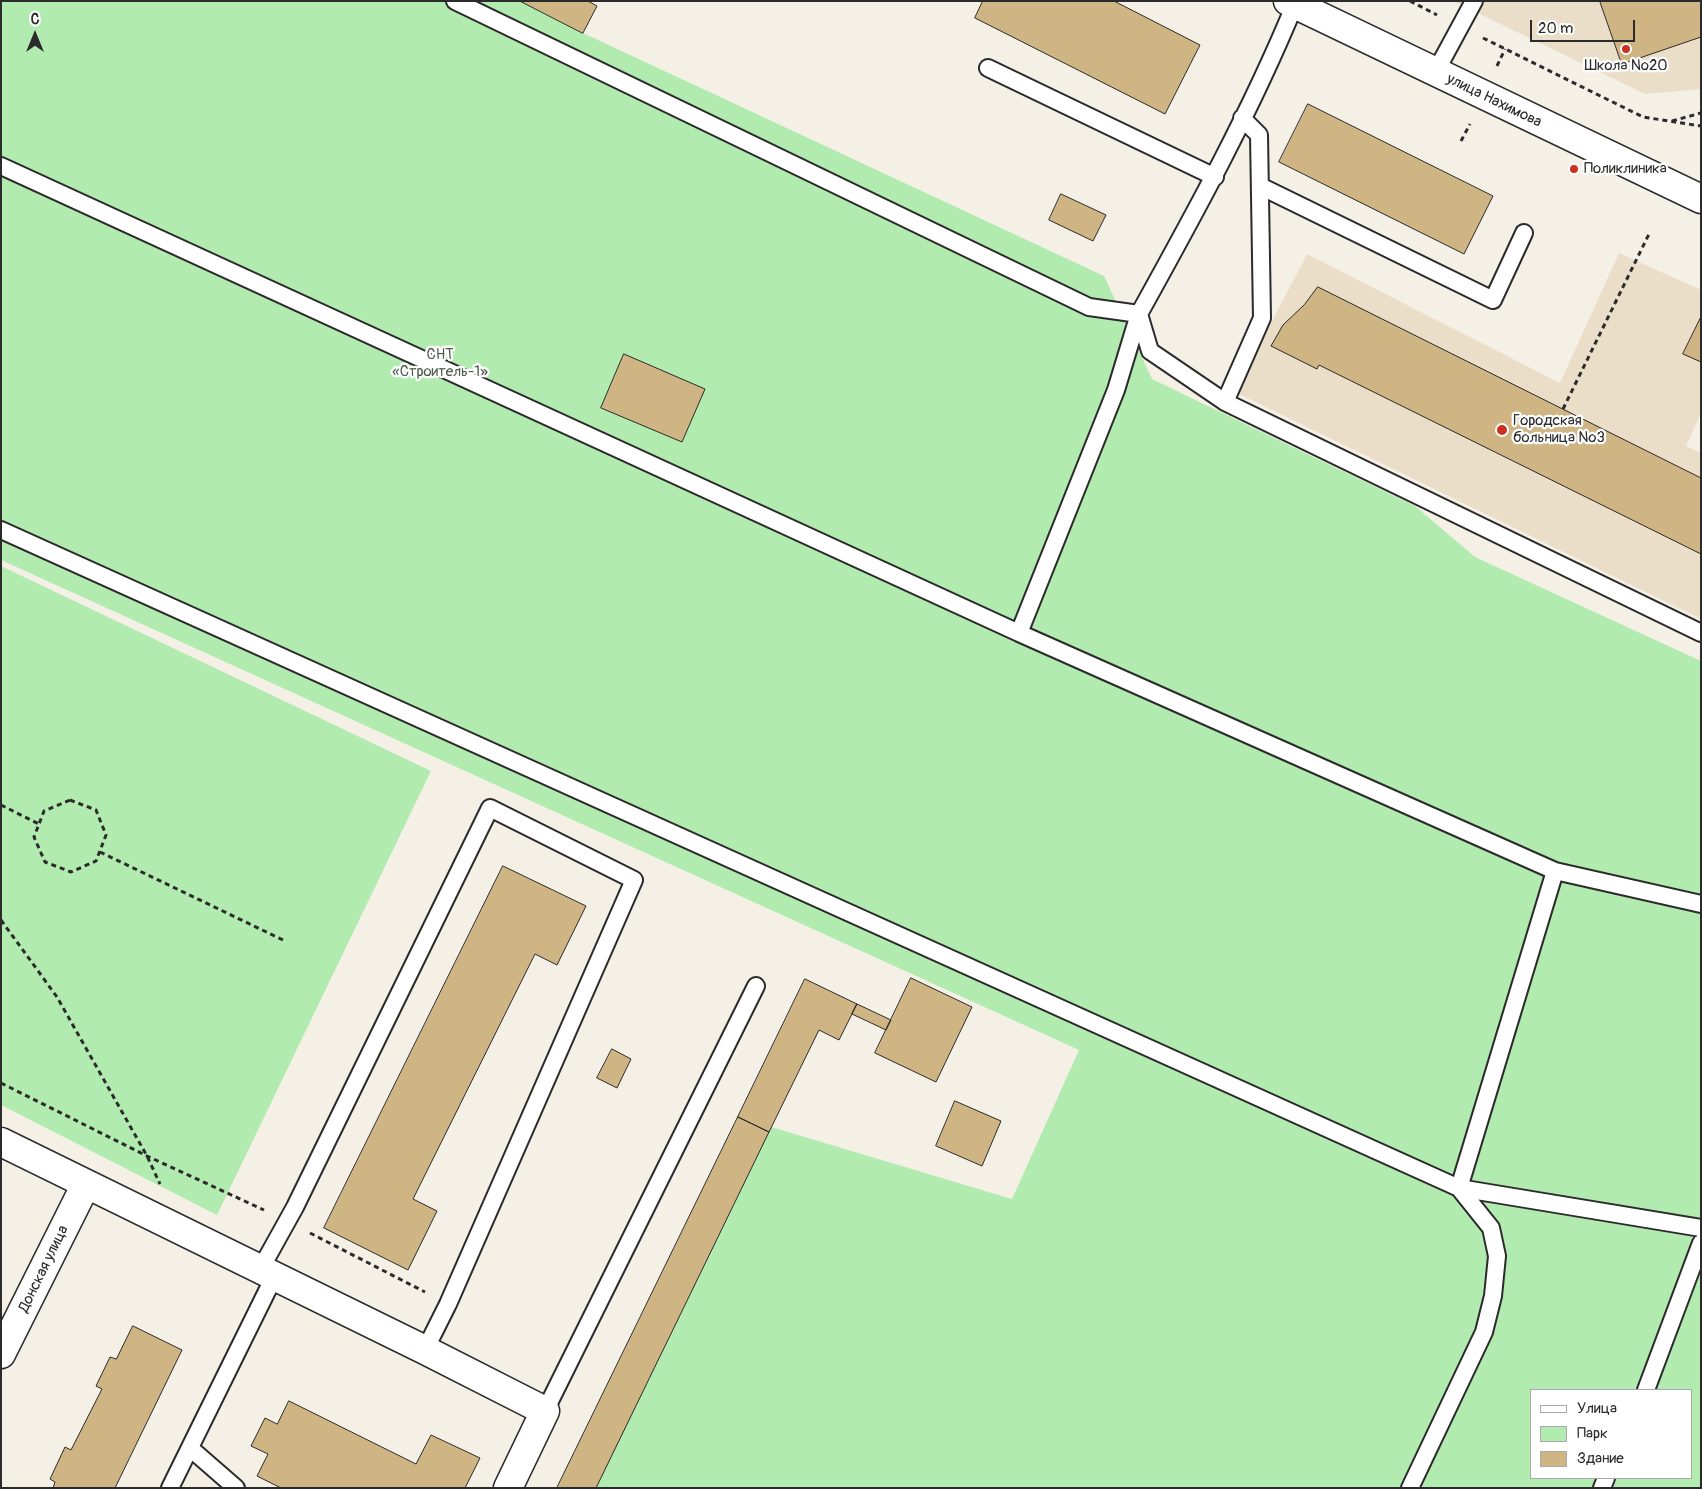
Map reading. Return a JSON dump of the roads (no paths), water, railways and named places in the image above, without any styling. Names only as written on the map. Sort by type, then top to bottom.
[{"type":"street","name":"улица Нахимова","points":[[1291,3],[1701,199]]},
{"type":"street","points":[[1,1142],[545,1411],[508,1488]]},
{"type":"street","name":"Донская улица","points":[[1,1354],[86,1184]]},
{"type":"lane","points":[[455,1],[1089,307],[1139,314]]},
{"type":"lane","points":[[1435,72],[1474,1]]},
{"type":"lane","points":[[1019,633],[1116,390],[1139,314],[1215,177],[1276,51],[1291,3]]},
{"type":"lane","points":[[988,68],[1215,177]]},
{"type":"lane","points":[[1225,402],[1262,318],[1259,136],[1242,118]]},
{"type":"lane","points":[[1,166],[1019,633],[1556,872],[1701,904]]},
{"type":"lane","points":[[1260,186],[1493,300],[1524,233]]},
{"type":"lane","points":[[1139,314],[1150,352],[1225,402],[1701,633]]},
{"type":"lane","points":[[1,530],[1459,1188],[1701,1228]]},
{"type":"lane","points":[[170,1488],[190,1448],[288,1221],[490,808],[634,880],[448,1304],[425,1350]]},
{"type":"lane","points":[[1459,1188],[1556,872]]},
{"type":"lane","points":[[545,1411],[756,986]]},
{"type":"lane","points":[[1410,1488],[1484,1332],[1493,1296],[1497,1256],[1491,1228],[1459,1188]]},
{"type":"lane","points":[[1646,1389],[1701,1242]]},
{"type":"lane","points":[[190,1448],[236,1488]]},
{"type":"place","name":"Школа №20","points":[[1626,49]]},
{"type":"place","name":"Поликлиника","points":[[1574,169]]},
{"type":"place","name":"Городская больница №3","points":[[1502,430]]},
{"type":"park label","name":"СНТ «Строитель-1»","points":[[440,364]]}]
